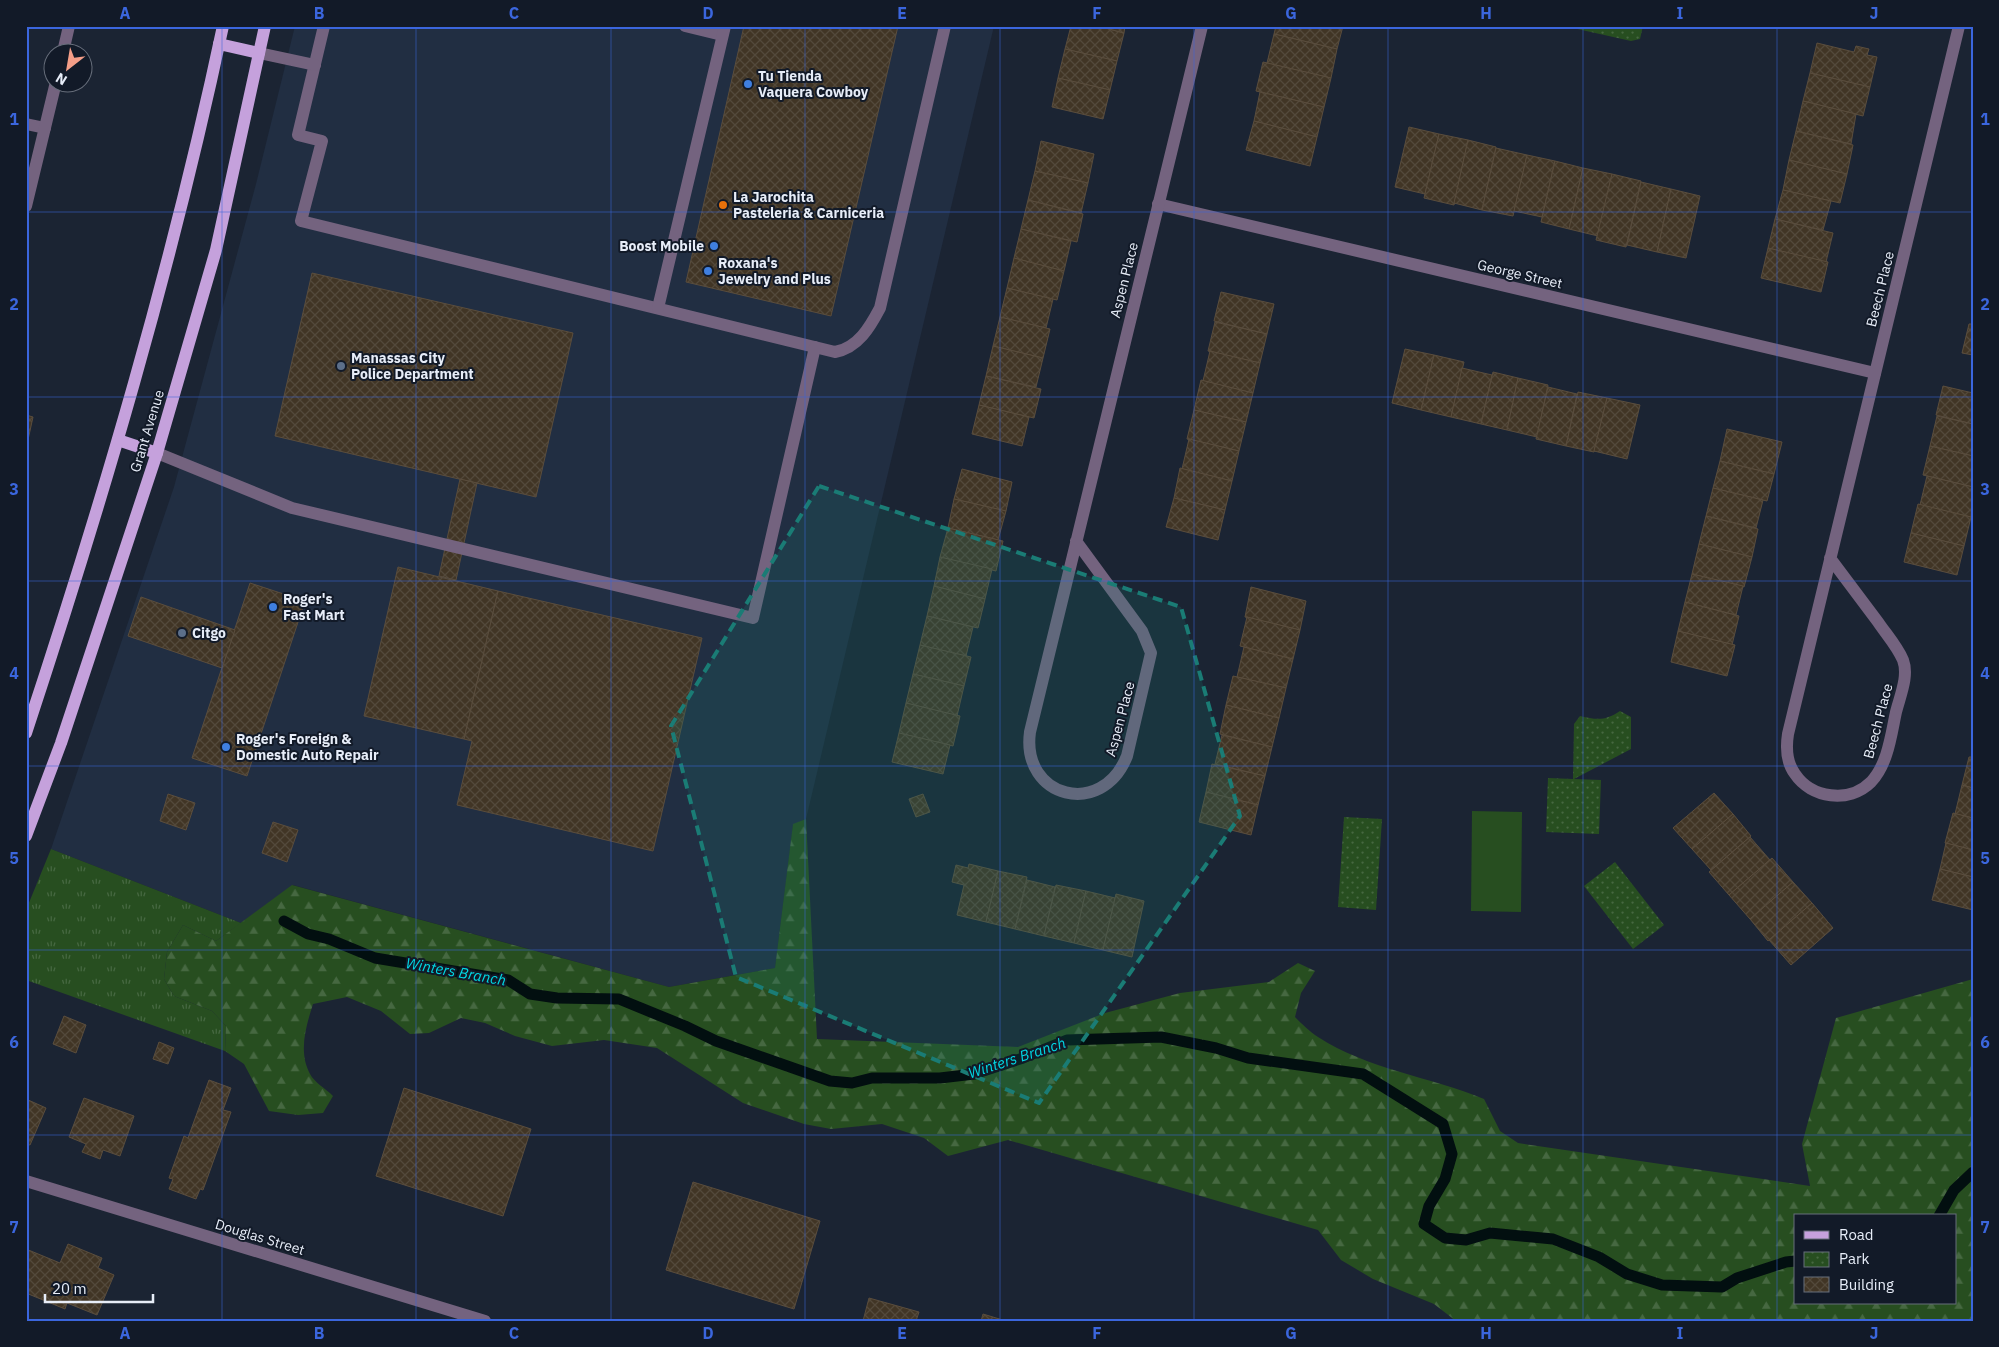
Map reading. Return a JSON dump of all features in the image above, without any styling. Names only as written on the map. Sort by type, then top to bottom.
[{"type":"main road","name":"Grant Avenue","points":[[26,733],[118,440],[175,237],[223,26]]},
{"type":"main road","name":"Grant Avenue","points":[[26,836],[61,743],[156,453],[216,250],[265,26]]},
{"type":"main road","points":[[219,44],[259,53]]},
{"type":"main road","points":[[118,440],[156,453]]},
{"type":"street","points":[[65,42],[69,26]]},
{"type":"street","points":[[324,26],[298,135],[322,141],[301,221],[835,352],[845,350],[858,341],[872,324],[880,308],[945,26]]},
{"type":"street","points":[[658,308],[724,31],[685,26]]},
{"type":"street","name":"Aspen Place","points":[[1076,541],[1142,631],[1151,653],[1127,756],[1122,769],[1101,790],[1087,794],[1072,794],[1058,791],[1039,775],[1031,760],[1028,746],[1076,541],[1202,26]]},
{"type":"street","name":"Beech Place","points":[[1830,558],[1897,648],[1905,670],[1886,755],[1880,771],[1863,788],[1845,796],[1830,796],[1816,792],[1804,785],[1792,768],[1786,747],[1830,558],[1959,26]]},
{"type":"street","points":[[259,53],[315,65]]},
{"type":"street","points":[[26,206],[54,92]]},
{"type":"street","points":[[26,124],[45,128]]},
{"type":"street","name":"George Street","points":[[1158,204],[1875,373]]},
{"type":"street","points":[[156,453],[292,508],[753,618],[815,347]]},
{"type":"street","name":"Douglas Street","points":[[26,1181],[485,1321]]},
{"type":"highlighted area","points":[[819,486],[1181,607],[1240,816],[1039,1103],[736,977],[671,726]]},
{"type":"shaded area","points":[[295,26],[994,26],[806,819],[793,825],[775,968],[669,987],[293,885],[241,923],[51,849],[174,487],[256,184]]},
{"type":"green space","points":[[1564,26],[1643,26],[1640,39],[1631,41]]},
{"type":"green space","points":[[1620,711],[1631,717],[1631,749],[1574,779],[1601,780],[1599,834],[1546,832],[1548,778],[1573,779],[1574,724],[1580,716],[1601,719],[1610,717]]},
{"type":"green space","points":[[1472,811],[1522,812],[1521,912],[1471,911]]},
{"type":"green space","points":[[1344,817],[1382,819],[1376,910],[1338,907]]},
{"type":"green space","points":[[806,819],[817,1039],[1018,1047],[1105,1013],[1180,993],[1269,982],[1298,963],[1315,971],[1301,993],[1295,1017],[1312,1033],[1357,1057],[1484,1099],[1500,1131],[1518,1143],[1810,1186],[1802,1144],[1836,1018],[1973,979],[1973,1321],[1456,1321],[1434,1304],[1373,1279],[1341,1260],[1318,1230],[1008,1140],[948,1156],[924,1138],[882,1124],[831,1129],[804,1124],[743,1103],[657,1048],[604,1040],[552,1046],[515,1036],[485,1023],[461,1018],[429,1033],[410,1034],[381,1011],[347,997],[313,1004],[304,1039],[304,1057],[310,1074],[314,1080],[333,1096],[323,1113],[298,1115],[269,1111],[244,1064],[225,1051],[226,1026],[212,1011],[174,996],[164,979],[167,952],[183,925],[216,941],[292,885],[669,987],[775,968],[793,824]]},
{"type":"green space","points":[[51,849],[241,923],[216,941],[183,925],[167,952],[164,979],[174,996],[212,1011],[226,1026],[225,1051],[26,980],[26,910]]},
{"type":"green space","points":[[1615,862],[1664,925],[1633,949],[1584,886]]},
{"type":"building","points":[[744,26],[898,26],[831,316],[686,282]]},
{"type":"building","points":[[1071,26],[1098,26],[1124,33],[1117,61],[1065,49]]},
{"type":"building","points":[[1098,26],[1125,26],[1124,33]]},
{"type":"building","points":[[1276,26],[1343,26],[1337,49],[1274,34]]},
{"type":"building","points":[[1274,34],[1337,49],[1331,78],[1267,63]]},
{"type":"building","points":[[1817,43],[1854,52],[1856,46],[1869,49],[1867,55],[1877,57],[1870,87],[1810,73]]},
{"type":"building","points":[[1065,49],[1117,61],[1110,90],[1058,78]]},
{"type":"building","points":[[1263,62],[1331,78],[1324,107],[1256,91]]},
{"type":"building","points":[[1810,73],[1870,87],[1863,116],[1803,101]]},
{"type":"building","points":[[1058,78],[1110,90],[1103,119],[1052,107]]},
{"type":"building","points":[[1260,92],[1324,107],[1317,137],[1254,121]]},
{"type":"building","points":[[1803,101],[1856,114],[1851,144],[1796,131]]},
{"type":"building","points":[[1254,121],[1317,137],[1310,166],[1246,150]]},
{"type":"building","points":[[1409,127],[1439,134],[1425,194],[1395,187]]},
{"type":"building","points":[[1796,131],[1853,145],[1847,174],[1789,160]]},
{"type":"building","points":[[1439,134],[1468,140],[1454,205],[1424,198]]},
{"type":"building","points":[[1468,140],[1496,147],[1482,210],[1454,203]]},
{"type":"building","points":[[1041,141],[1094,154],[1088,183],[1035,171]]},
{"type":"building","points":[[1496,148],[1527,155],[1513,216],[1482,210]]},
{"type":"building","points":[[1527,155],[1555,161],[1542,217],[1514,211]]},
{"type":"building","points":[[1789,160],[1847,174],[1840,203],[1783,190]]},
{"type":"building","points":[[1555,161],[1583,168],[1569,229],[1541,222]]},
{"type":"building","points":[[1583,168],[1612,174],[1598,236],[1569,229]]},
{"type":"building","points":[[1035,171],[1088,183],[1081,213],[1028,200]]},
{"type":"building","points":[[1612,174],[1641,181],[1626,247],[1596,240]]},
{"type":"building","points":[[1641,182],[1671,189],[1657,252],[1627,245]]},
{"type":"building","points":[[1671,189],[1700,196],[1686,258],[1657,252]]},
{"type":"building","points":[[1783,190],[1831,201],[1823,230],[1775,219]]},
{"type":"building","points":[[1028,200],[1083,214],[1077,242],[1021,229]]},
{"type":"building","points":[[1775,219],[1833,233],[1826,262],[1768,248]]},
{"type":"building","points":[[1021,229],[1071,241],[1064,271],[1014,258]]},
{"type":"building","points":[[1768,248],[1828,262],[1821,292],[1761,278]]},
{"type":"building","points":[[1014,258],[1064,271],[1057,300],[1007,288]]},
{"type":"building","points":[[312,273],[573,333],[536,497],[275,436]]},
{"type":"building","points":[[1007,288],[1053,299],[1046,328],[1000,317]]},
{"type":"building","points":[[1221,292],[1274,304],[1267,334],[1214,321]]},
{"type":"building","points":[[1000,317],[1050,329],[1043,358],[993,346]]},
{"type":"building","points":[[1215,322],[1267,334],[1260,363],[1208,351]]},
{"type":"building","points":[[1969,324],[1973,324],[1973,355],[1962,353]]},
{"type":"building","points":[[993,346],[1043,358],[1036,387],[986,376]]},
{"type":"building","points":[[1405,349],[1434,355],[1421,410],[1392,403]]},
{"type":"building","points":[[1210,351],[1260,363],[1253,393],[1203,381]]},
{"type":"building","points":[[1434,355],[1464,362],[1451,417],[1421,410]]},
{"type":"building","points":[[1462,368],[1492,375],[1481,424],[1451,417]]},
{"type":"building","points":[[1493,372],[1518,378],[1507,430],[1481,424]]},
{"type":"building","points":[[986,376],[1041,389],[1034,418],[979,405]]},
{"type":"building","points":[[1518,378],[1548,385],[1537,437],[1507,430]]},
{"type":"building","points":[[1201,380],[1253,393],[1246,422],[1194,410]]},
{"type":"building","points":[[1943,386],[1973,393],[1973,424],[1936,415]]},
{"type":"building","points":[[1548,387],[1577,394],[1566,446],[1536,439]]},
{"type":"building","points":[[1578,392],[1607,398],[1594,452],[1566,446]]},
{"type":"building","points":[[1607,398],[1640,405],[1627,459],[1594,451]]},
{"type":"building","points":[[979,405],[1029,417],[1022,446],[972,434]]},
{"type":"building","points":[[1194,410],[1246,422],[1239,451],[1187,439]]},
{"type":"building","points":[[26,415],[33,417],[26,449]]},
{"type":"building","points":[[1937,416],[1973,424],[1973,456],[1930,446]]},
{"type":"building","points":[[1727,429],[1782,442],[1774,474],[1720,461]]},
{"type":"building","points":[[1189,439],[1239,451],[1232,481],[1182,469]]},
{"type":"building","points":[[1930,446],[1973,456],[1973,487],[1923,475]]},
{"type":"building","points":[[1720,461],[1774,474],[1767,501],[1713,488]]},
{"type":"building","points":[[1180,468],[1232,481],[1225,510],[1174,498]]},
{"type":"building","points":[[962,469],[1012,482],[1006,511],[954,499]]},
{"type":"building","points":[[1927,476],[1973,487],[1971,517],[1920,505]]},
{"type":"building","points":[[460,479],[477,483],[456,580],[439,576]]},
{"type":"building","points":[[1713,488],[1763,500],[1756,528],[1706,516]]},
{"type":"building","points":[[1174,498],[1225,510],[1218,540],[1166,527]]},
{"type":"building","points":[[954,499],[1006,511],[998,540],[948,528]]},
{"type":"building","points":[[1918,504],[1971,517],[1964,546],[1911,533]]},
{"type":"building","points":[[1706,516],[1758,529],[1752,557],[1699,544]]},
{"type":"building","points":[[948,528],[1003,541],[996,571],[940,557]]},
{"type":"building","points":[[1911,533],[1964,546],[1957,575],[1904,562]]},
{"type":"building","points":[[1699,544],[1752,557],[1744,587],[1692,574]]},
{"type":"building","points":[[940,557],[992,569],[985,599],[934,586]]},
{"type":"building","points":[[398,567],[498,591],[464,739],[364,716]]},
{"type":"building","points":[[1692,574],[1743,586],[1736,615],[1685,602]]},
{"type":"building","points":[[250,583],[305,601],[247,776],[192,758]]},
{"type":"building","points":[[934,586],[985,599],[978,628],[927,616]]},
{"type":"building","points":[[1251,587],[1306,601],[1300,630],[1245,617]]},
{"type":"building","points":[[498,591],[702,638],[653,851],[457,805],[472,741],[464,739]]},
{"type":"building","name":"Citgo","points":[[141,597],[235,630],[222,668],[128,636]]},
{"type":"building","points":[[1685,602],[1739,616],[1732,645],[1678,631]]},
{"type":"building","points":[[927,616],[973,627],[966,656],[920,645]]},
{"type":"building","points":[[1247,617],[1300,630],[1293,659],[1240,646]]},
{"type":"building","points":[[1678,631],[1735,645],[1727,676],[1671,662]]},
{"type":"building","points":[[920,645],[971,657],[964,686],[913,674]]},
{"type":"building","points":[[1244,647],[1293,659],[1286,688],[1237,677]]},
{"type":"building","points":[[913,674],[964,686],[957,716],[906,703]]},
{"type":"building","points":[[1233,676],[1286,688],[1279,718],[1226,705]]},
{"type":"building","points":[[906,703],[960,716],[953,746],[899,733]]},
{"type":"building","points":[[1226,705],[1279,718],[1272,747],[1220,734]]},
{"type":"building","points":[[899,733],[950,745],[943,774],[892,762]]},
{"type":"building","points":[[1222,735],[1272,747],[1265,776],[1215,764]]},
{"type":"building","points":[[1969,757],[1973,757],[1973,788],[1962,785]]},
{"type":"building","points":[[1212,764],[1265,776],[1258,805],[1206,792]]},
{"type":"building","points":[[1962,785],[1973,788],[1973,818],[1955,814]]},
{"type":"building","points":[[1206,792],[1258,805],[1251,835],[1199,822]]},
{"type":"building","points":[[1714,793],[1733,814],[1692,849],[1673,828]]},
{"type":"building","points":[[168,794],[195,803],[186,830],[160,821]]},
{"type":"building","points":[[923,794],[930,812],[916,817],[909,799]]},
{"type":"building","points":[[1953,813],[1973,818],[1973,850],[1945,843]]},
{"type":"building","points":[[1733,814],[1751,836],[1711,870],[1692,849]]},
{"type":"building","points":[[273,822],[298,830],[287,862],[262,853]]},
{"type":"building","points":[[1750,837],[1770,860],[1729,895],[1709,872]]},
{"type":"building","points":[[1946,843],[1973,850],[1973,877],[1940,869]]},
{"type":"building","points":[[1772,858],[1793,882],[1750,919],[1729,895]]},
{"type":"building","points":[[969,864],[998,871],[986,922],[957,915],[964,885],[952,882],[956,865],[968,868]]},
{"type":"building","points":[[1940,869],[1973,877],[1973,910],[1932,900]]},
{"type":"building","points":[[998,871],[1027,877],[1015,929],[986,922]]},
{"type":"building","points":[[1027,880],[1055,887],[1044,936],[1015,929]]},
{"type":"building","points":[[1793,882],[1812,903],[1768,941],[1750,919]]},
{"type":"building","points":[[1056,885],[1086,891],[1074,943],[1044,936]]},
{"type":"building","points":[[1086,891],[1115,898],[1103,950],[1074,943]]},
{"type":"building","points":[[1116,894],[1144,901],[1132,957],[1103,950]]},
{"type":"building","points":[[1812,903],[1833,928],[1791,965],[1769,940]]},
{"type":"building","points":[[64,1016],[86,1025],[76,1053],[53,1044]]},
{"type":"building","points":[[159,1042],[174,1048],[168,1064],[153,1059]]},
{"type":"building","points":[[209,1080],[231,1088],[223,1110],[231,1112],[203,1190],[200,1189],[196,1199],[169,1189],[173,1179],[169,1178],[184,1136],[188,1138]]},
{"type":"building","points":[[404,1088],[531,1129],[503,1216],[376,1176]]},
{"type":"building","points":[[84,1098],[134,1116],[120,1156],[103,1150],[100,1159],[82,1152],[86,1144],[69,1137]]},
{"type":"building","points":[[26,1099],[46,1108],[30,1145],[26,1144]]},
{"type":"building","points":[[693,1182],[820,1221],[794,1309],[666,1270]]},
{"type":"building","points":[[68,1244],[102,1258],[98,1268],[114,1275],[97,1315],[67,1303],[65,1309],[26,1293],[26,1249],[60,1263]]},
{"type":"building","points":[[869,1298],[919,1312],[916,1321],[863,1321]]},
{"type":"building","points":[[983,1314],[1006,1321],[981,1321]]},
{"type":"waterway","name":"Winters Branch","points":[[284,921],[308,934],[329,939],[375,958],[508,980],[530,994],[557,998],[619,999],[716,1041],[830,1081],[852,1083],[872,1078],[940,1078],[974,1074],[1023,1058],[1067,1040],[1161,1037],[1216,1048],[1248,1058],[1363,1074],[1443,1124],[1452,1154],[1445,1179],[1429,1206],[1424,1224],[1445,1238],[1466,1240],[1490,1233],[1553,1239],[1599,1257],[1627,1274],[1662,1285],[1722,1287],[1737,1278],[1794,1261]]},
{"type":"waterway","name":"Winters Branch","points":[[1940,1214],[1954,1190],[1973,1172]]},
{"type":"place","name":"Tu Tienda Vaquera Cowboy","points":[[748,84]]},
{"type":"place","name":"La Jarochita Pasteleria & Carniceria","points":[[723,205]]},
{"type":"place","name":"Boost Mobile","points":[[714,246]]},
{"type":"place","name":"Roxana's Jewelry and Plus","points":[[708,271]]},
{"type":"place","name":"Manassas City Police Department","points":[[341,366]]},
{"type":"place","name":"Roger's Fast Mart","points":[[273,607]]},
{"type":"place","name":"Citgo","points":[[182,633]]},
{"type":"place","name":"Roger's Foreign & Domestic Auto Repair","points":[[226,747]]}]
